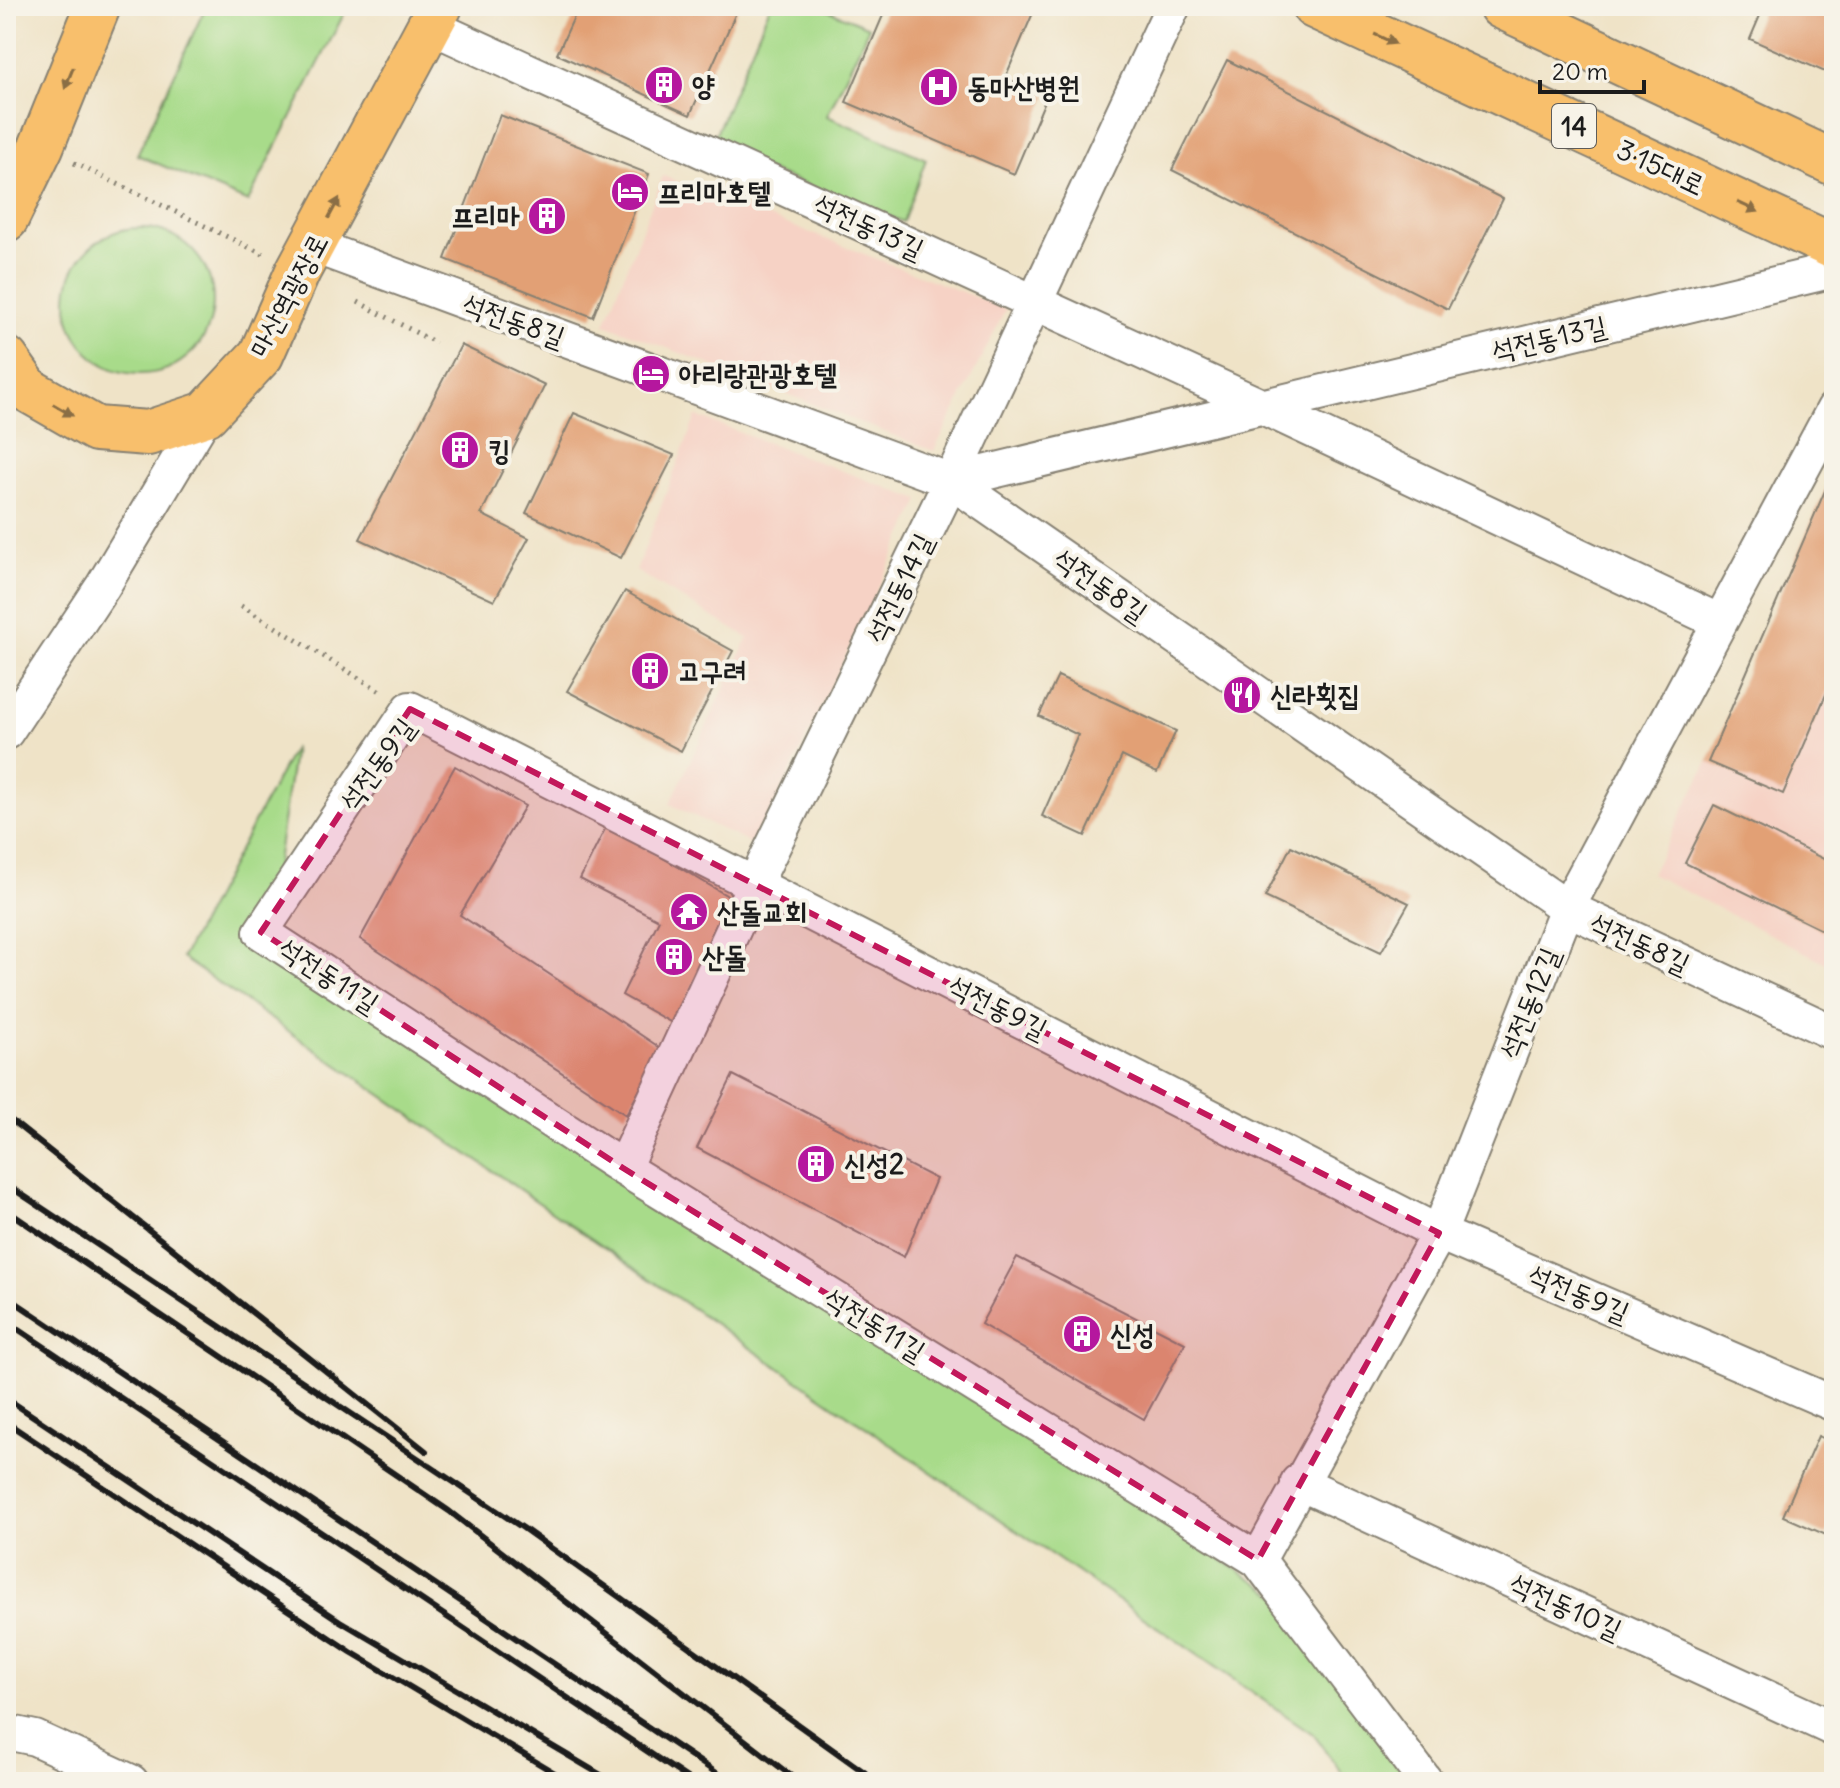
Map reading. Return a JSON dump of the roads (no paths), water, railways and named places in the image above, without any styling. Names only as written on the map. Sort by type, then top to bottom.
[{"type":"main road","points":[[6,219],[41,147],[98,6]]},
{"type":"main road","name":"3·15대로","points":[[1314,6],[1834,247]]},
{"type":"main road","points":[[1501,6],[1834,163]]},
{"type":"main road","name":"마산역광장로","points":[[6,359],[28,390],[96,429],[148,433],[206,414],[261,355],[306,258],[434,13]]},
{"type":"street","name":"석전동14길","points":[[623,1168],[755,883],[951,481],[1173,6]]},
{"type":"street","name":"석전동13길","points":[[434,13],[1035,302],[1720,622]]},
{"type":"street","name":"석전동8길","points":[[306,258],[951,481],[1567,908],[1834,1033]]},
{"type":"street","name":"석전동13길","points":[[951,481],[1834,270]]},
{"type":"street","name":"석전동12길","points":[[1258,1560],[1298,1482],[1439,1233],[1567,908],[1834,409]]},
{"type":"street","points":[[6,732],[103,586],[206,414]]},
{"type":"street","name":"석전동9길","points":[[261,932],[410,709],[1439,1233],[1834,1404]]},
{"type":"street","name":"석전동11길","points":[[261,932],[623,1168],[1258,1560],[1426,1782]]},
{"type":"street","name":"석전동10길","points":[[1298,1482],[1834,1729]]},
{"type":"street","points":[[6,1732],[35,1738],[131,1782]]},
{"type":"railway","points":[[6,1116],[426,1451]]},
{"type":"railway","points":[[6,1184],[523,1528],[878,1782]]},
{"type":"railway","points":[[6,1210],[449,1511],[799,1782]]},
{"type":"railway","points":[[6,1296],[730,1782]]},
{"type":"railway","points":[[6,1321],[693,1782]]},
{"type":"railway","points":[[6,1398],[340,1621],[613,1782]]},
{"type":"railway","points":[[6,1422],[351,1652],[570,1782]]},
{"type":"place","name":"양","points":[[664,85]]},
{"type":"place","name":"동마산병원","points":[[939,87]]},
{"type":"place","name":"프리마호텔","points":[[630,192]]},
{"type":"place","name":"프리마","points":[[547,216]]},
{"type":"place","name":"아리랑관광호텔","points":[[651,374]]},
{"type":"place","name":"킹","points":[[460,450]]},
{"type":"place","name":"고구려","points":[[650,671]]},
{"type":"place","name":"신라횟집","points":[[1242,695]]},
{"type":"place","name":"산돌교회","points":[[689,912]]},
{"type":"place","name":"산돌","points":[[674,957]]},
{"type":"place","name":"신성2","points":[[816,1164]]},
{"type":"place","name":"신성","points":[[1082,1334]]}]
